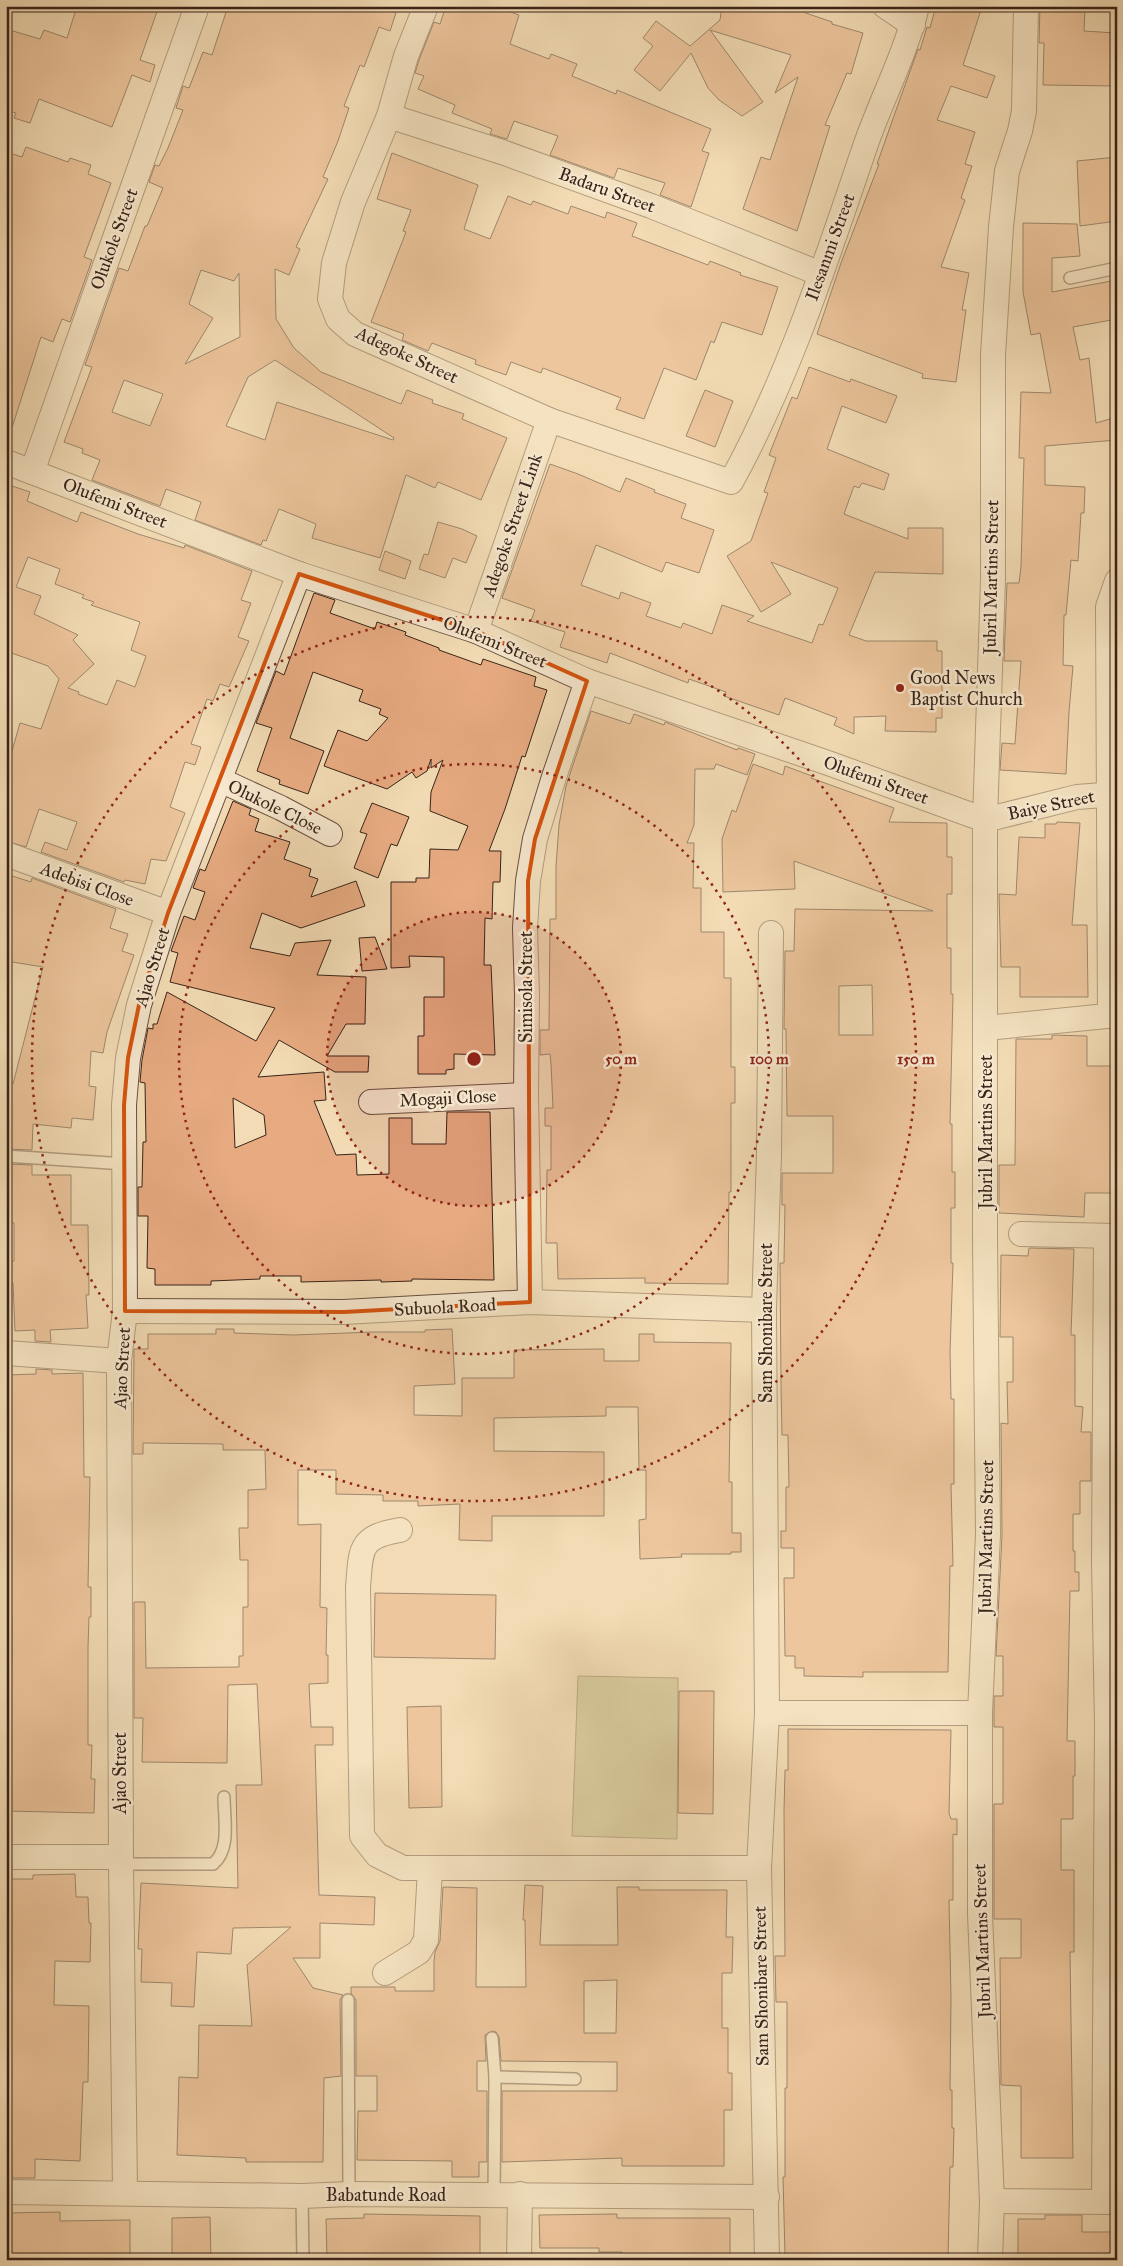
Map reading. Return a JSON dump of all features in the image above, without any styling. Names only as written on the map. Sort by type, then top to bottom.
[{"type":"street","name":"Olukole Street","points":[[32,472],[197,6]]},
{"type":"street","name":"Adegoke Street","points":[[426,6],[406,56],[389,116],[354,202],[334,263],[330,299],[338,319],[355,334],[549,420],[731,482]]},
{"type":"street","points":[[886,6],[915,16]]},
{"type":"street","name":"Jubril Martins Street","points":[[990,2260],[992,2201],[980,1914],[980,1713],[988,1534],[985,820],[993,580],[993,355],[1000,227],[1007,171],[1020,131],[1024,111],[1026,6]]},
{"type":"street","name":"Ilesanmi Street","points":[[731,482],[753,443],[777,391],[821,274],[875,117],[915,16]]},
{"type":"street","name":"Badaru Street","points":[[389,116],[502,152],[651,206],[821,274]]},
{"type":"street","name":"Adegoke Street Link","points":[[476,631],[549,420]]},
{"type":"street","name":"Olufemi Street","points":[[6,462],[299,574],[476,631],[587,681],[828,763],[985,820]]},
{"type":"street","name":"Ajao Street","points":[[125,2192],[121,1860],[119,1361],[125,1311],[124,1105],[128,1058],[139,1005],[168,913],[254,696],[299,574]]},
{"type":"street","points":[[986,1028],[1113,1015],[1113,794],[1108,608],[1117,581]]},
{"type":"street","name":"Simisola Street","points":[[530,1302],[526,1094],[528,996],[526,928],[528,882],[535,839],[587,681]]},
{"type":"street","name":"Olukole Close","points":[[220,780],[282,808],[330,834]]},
{"type":"street","name":"Baiye Street","points":[[985,820],[1069,799],[1113,794]]},
{"type":"street","name":"Adebisi Close","points":[[6,854],[168,913]]},
{"type":"street","name":"Sam Shonibare Street","points":[[767,2260],[759,1868],[767,1713],[764,1310],[769,1154],[772,933]]},
{"type":"street","name":"Mogaji Close","points":[[371,1102],[526,1094]]},
{"type":"street","points":[[992,2201],[1110,2202],[1112,1725],[1104,1561],[1111,1236],[1021,1234]]},
{"type":"street","name":"Subuola Road","points":[[125,1311],[344,1312],[530,1302],[764,1310]]},
{"type":"street","points":[[6,1353],[119,1361]]},
{"type":"street","points":[[400,1530],[380,1533],[367,1542],[360,1558],[358,1617],[362,1836],[377,1855],[403,1868],[430,1869],[759,1868]]},
{"type":"street","points":[[767,1713],[980,1713]]},
{"type":"street","points":[[6,1857],[121,1860]]},
{"type":"street","points":[[385,1973],[419,1952],[426,1940],[430,1869]]},
{"type":"street","name":"Babatunde Road","points":[[6,2192],[125,2192],[302,2196],[349,2194],[767,2196]]},
{"type":"street","points":[[520,2194],[520,2260]]},
{"type":"lane","points":[[1070,278],[1117,268]]},
{"type":"lane","points":[[6,1156],[125,1164]]},
{"type":"lane","points":[[121,1860],[213,1864],[221,1857],[224,1849],[224,1797]]},
{"type":"lane","points":[[348,2000],[349,2194]]},
{"type":"lane","points":[[492,2038],[495,2077],[494,2195]]},
{"type":"lane","points":[[495,2077],[575,2079]]},
{"type":"lane","points":[[302,2196],[303,2260]]},
{"type":"highlighted area","points":[[299,574],[476,631],[587,681],[535,839],[528,881],[530,1302],[344,1312],[125,1311],[124,1105],[128,1058],[139,1005],[168,913]]},
{"type":"shaded area","points":[[578,1676],[678,1678],[677,1839],[572,1836]]},
{"type":"building","points":[[77,6],[159,6],[140,60],[155,65],[150,82],[132,75],[112,127],[39,99],[30,123],[14,118],[16,113],[6,110],[6,29],[40,39],[44,30],[67,38]]},
{"type":"building","points":[[228,6],[376,6],[396,13],[390,31],[379,27],[364,67],[360,65],[344,106],[349,108],[323,177],[328,179],[296,247],[300,249],[289,275],[275,269],[276,319],[294,348],[321,372],[401,404],[407,390],[433,400],[432,403],[464,414],[462,419],[507,438],[481,500],[438,482],[435,488],[406,475],[380,558],[312,538],[316,524],[279,509],[266,541],[263,540],[261,545],[195,520],[201,502],[166,489],[160,506],[92,480],[100,460],[82,453],[83,449],[64,442],[92,367],[85,365],[119,268],[128,271],[145,226],[147,226],[163,188],[149,182],[155,165],[159,166],[168,148],[183,110],[176,108],[183,86],[189,88],[203,52],[212,55]],"holes":[[[201,270],[234,281],[239,273],[240,337],[185,364],[213,318],[189,304]],[[275,360],[394,438],[393,440],[277,402],[265,440],[226,426],[248,377]],[[124,380],[163,394],[150,426],[112,412]]]},
{"type":"building","points":[[446,6],[493,6],[519,15],[510,44],[549,59],[551,54],[577,64],[572,76],[616,94],[617,90],[711,129],[702,151],[709,153],[691,207],[660,195],[665,183],[618,168],[614,178],[550,155],[558,136],[514,121],[507,139],[490,134],[492,129],[452,113],[455,105],[418,89],[424,76],[415,73],[419,60],[434,22],[440,24]]},
{"type":"building","points":[[722,6],[802,6],[800,11],[832,22],[832,24],[863,33],[851,74],[847,73],[825,125],[830,126],[797,231],[743,209],[761,157],[770,160],[798,77],[775,93],[791,55],[710,30],[763,102],[742,116],[719,100],[708,88],[691,53],[660,91],[634,70],[653,46],[643,38],[656,21],[690,46],[720,20]]},
{"type":"building","points":[[936,6],[969,6],[981,10],[963,65],[995,76],[987,98],[951,86],[937,120],[975,132],[965,164],[972,166],[961,198],[965,200],[941,267],[969,273],[962,310],[966,310],[956,382],[922,378],[923,374],[817,334],[841,263],[879,164],[877,164],[918,49],[920,50],[927,27],[930,28]]},
{"type":"building","points":[[1040,6],[1085,9],[1084,31],[1116,33],[1114,57],[1117,58],[1117,86],[1043,85],[1044,43],[1039,43]]},
{"type":"building","points":[[26,147],[68,162],[70,158],[91,165],[88,174],[111,183],[84,257],[92,260],[70,322],[62,319],[53,342],[41,337],[10,434],[6,433],[6,152],[22,157]]},
{"type":"building","points":[[392,153],[478,185],[464,229],[490,239],[508,196],[531,205],[533,201],[568,214],[571,206],[605,218],[607,212],[637,223],[632,236],[708,265],[710,261],[741,273],[740,275],[778,287],[762,335],[722,322],[714,343],[711,341],[696,380],[664,368],[644,419],[616,409],[621,398],[543,368],[541,373],[511,362],[506,375],[475,364],[476,360],[432,343],[428,351],[402,340],[404,334],[371,322],[406,232],[403,231],[411,210],[377,199]]},
{"type":"building","points":[[1117,157],[1117,221],[1080,226],[1077,161]]},
{"type":"building","points":[[1023,223],[1077,224],[1080,256],[1052,258],[1052,292],[1117,280],[1117,319],[1073,327],[1080,360],[1089,358],[1096,423],[1117,417],[1117,440],[1045,446],[1045,485],[1085,487],[1084,513],[1081,513],[1078,561],[1071,560],[1066,615],[1064,615],[1063,665],[1073,666],[1066,774],[1000,770],[1002,743],[1015,744],[1021,661],[1004,661],[1007,583],[1019,583],[1021,567],[1024,458],[1019,458],[1021,392],[1051,393],[1040,333],[1031,335],[1023,292]]},
{"type":"building","points":[[809,367],[850,382],[851,379],[897,396],[886,423],[842,406],[827,449],[889,474],[884,490],[862,483],[859,488],[854,486],[844,514],[908,539],[908,528],[943,528],[943,574],[875,572],[849,635],[866,641],[937,641],[937,651],[942,651],[942,718],[936,718],[936,732],[885,731],[886,716],[854,717],[854,734],[834,725],[837,718],[785,698],[779,715],[724,696],[726,692],[689,679],[688,683],[610,653],[607,663],[560,647],[565,632],[531,621],[535,610],[502,598],[550,464],[620,492],[626,478],[655,490],[654,492],[686,504],[681,518],[714,530],[699,573],[666,562],[662,572],[596,545],[581,585],[619,599],[621,592],[651,603],[646,616],[681,628],[683,623],[712,634],[722,605],[754,616],[747,621],[812,643],[819,624],[823,625],[838,588],[771,562],[791,594],[761,612],[727,556],[751,541],[768,493],[764,492],[776,458],[769,455],[792,397],[797,399]]},
{"type":"building","points":[[705,390],[733,401],[715,447],[686,436]]},
{"type":"building","points":[[6,484],[30,492],[27,501],[77,522],[81,512],[138,534],[184,548],[185,545],[252,571],[241,600],[251,603],[238,637],[249,641],[229,687],[220,684],[213,701],[207,699],[191,744],[201,747],[195,765],[185,762],[170,807],[185,813],[166,861],[151,859],[145,884],[125,880],[124,882],[41,852],[45,842],[67,850],[77,822],[39,809],[26,847],[6,841],[6,808],[11,796],[6,794],[6,772],[20,723],[41,729],[59,679],[48,666],[6,651]],"holes":[[[28,557],[60,569],[55,584],[84,595],[82,598],[94,602],[91,605],[140,622],[131,650],[146,656],[135,687],[117,680],[107,705],[78,694],[79,692],[68,688],[94,664],[73,640],[78,635],[34,614],[41,596],[16,587]]]},
{"type":"building","points":[[438,522],[462,529],[477,536],[466,563],[453,558],[445,578],[419,569],[424,554],[428,555]]},
{"type":"building","points":[[385,551],[411,561],[405,579],[379,570]]},
{"type":"building","points":[[314,593],[335,600],[330,613],[375,629],[377,622],[406,632],[405,635],[439,648],[439,650],[481,665],[483,659],[536,677],[534,686],[547,690],[525,757],[522,756],[489,851],[501,851],[500,882],[493,882],[492,919],[485,918],[484,965],[491,965],[495,1055],[454,1054],[454,1069],[446,1070],[446,1074],[418,1074],[418,1036],[424,1036],[424,997],[444,997],[444,957],[409,956],[410,967],[391,968],[391,882],[416,882],[416,878],[429,878],[430,849],[458,850],[468,826],[430,811],[431,792],[443,760],[431,768],[431,759],[427,771],[416,778],[412,772],[387,789],[324,766],[338,730],[367,741],[388,718],[379,714],[381,709],[359,701],[363,690],[313,672],[290,738],[324,751],[308,794],[279,784],[280,780],[257,771],[272,728],[256,723],[276,671],[284,675]]},
{"type":"building","points":[[591,711],[630,724],[634,714],[664,725],[665,722],[737,750],[738,748],[755,754],[747,775],[716,764],[714,769],[695,769],[694,825],[687,843],[694,843],[693,888],[701,888],[701,932],[724,932],[724,978],[731,978],[731,1067],[735,1067],[735,1103],[731,1103],[728,1284],[645,1283],[645,1278],[558,1279],[557,1243],[546,1243],[547,1170],[551,1170],[551,1126],[545,1126],[545,1108],[553,1108],[550,1054],[540,1055],[540,1030],[549,1030],[550,919],[556,919],[556,866],[559,825],[566,786]]},
{"type":"building","points":[[753,764],[783,775],[785,766],[812,776],[811,778],[894,808],[889,822],[947,823],[947,857],[952,857],[952,894],[947,894],[947,948],[951,948],[951,994],[953,994],[950,1124],[952,1124],[952,1172],[955,1172],[955,1208],[951,1208],[951,1263],[953,1263],[950,1352],[951,1399],[954,1399],[954,1484],[951,1484],[953,1566],[950,1566],[948,1672],[863,1672],[863,1677],[804,1676],[804,1668],[795,1668],[795,1656],[785,1656],[784,1578],[794,1578],[794,1548],[781,1548],[781,1531],[786,1531],[786,1487],[789,1487],[788,1435],[782,1435],[780,1263],[784,1263],[785,1205],[782,1205],[782,1173],[833,1173],[833,1116],[787,1116],[786,1029],[784,1029],[785,951],[794,951],[795,909],[933,911],[794,861],[795,889],[723,892],[722,839],[732,810],[736,812]],"holes":[[[872,985],[873,1035],[839,1035],[839,986]]]},
{"type":"building","points":[[233,801],[251,809],[249,815],[259,819],[255,831],[290,842],[284,859],[311,869],[309,876],[318,879],[311,897],[356,881],[365,906],[301,928],[262,913],[250,948],[290,956],[295,943],[331,940],[317,975],[366,977],[365,1024],[346,1024],[327,1056],[369,1056],[368,1072],[335,1072],[279,1040],[258,1077],[324,1072],[326,1100],[314,1101],[336,1155],[356,1154],[357,1175],[389,1174],[389,1118],[412,1118],[412,1144],[446,1144],[447,1112],[490,1112],[494,1280],[412,1279],[412,1281],[381,1282],[381,1280],[301,1282],[301,1276],[260,1276],[260,1279],[211,1281],[211,1285],[155,1285],[155,1269],[147,1268],[148,1216],[138,1216],[138,1187],[142,1187],[143,1142],[146,1142],[145,1083],[140,1082],[148,1028],[153,1029],[153,1024],[157,1024],[167,992],[256,1041],[275,1008],[170,982],[178,953],[171,951],[184,916],[195,920],[205,892],[193,888],[200,869],[205,871]],"holes":[[[233,1098],[264,1115],[266,1135],[235,1148]]]},
{"type":"building","points":[[372,803],[409,817],[397,846],[391,844],[378,878],[354,868],[367,834],[360,832]]},
{"type":"building","points":[[1057,822],[1080,823],[1072,925],[1087,925],[1088,997],[1020,997],[1020,967],[1001,967],[999,894],[1016,895],[1019,837],[1045,838],[1045,824],[1056,824]]},
{"type":"building","points":[[6,874],[31,882],[32,878],[116,909],[110,928],[128,934],[122,951],[134,955],[107,1032],[103,1053],[91,1051],[89,1086],[96,1087],[93,1120],[72,1118],[71,1128],[33,1124],[32,1150],[6,1149],[6,1117],[11,1117],[11,1084],[13,1084],[43,967],[6,961]]},
{"type":"building","points":[[375,937],[387,969],[362,971],[359,938]]},
{"type":"building","points":[[1052,1035],[1087,1036],[1087,1066],[1117,1066],[1117,1193],[1085,1193],[1084,1217],[999,1213],[999,1165],[1015,1165],[1016,1039],[1052,1039]]},
{"type":"building","points":[[6,1164],[32,1165],[32,1175],[71,1175],[71,1225],[88,1225],[89,1295],[86,1295],[88,1328],[50,1330],[51,1342],[35,1341],[35,1330],[15,1331],[13,1283],[6,1283],[6,1262],[14,1261],[14,1223],[8,1223],[9,1180],[6,1181]]},
{"type":"building","points":[[1029,1248],[1074,1249],[1071,1335],[1075,1335],[1075,1406],[1083,1407],[1081,1432],[1091,1432],[1091,1481],[1080,1481],[1080,1514],[1073,1514],[1073,1551],[1075,1551],[1075,1572],[1079,1572],[1079,1591],[1070,1591],[1067,1741],[1075,1741],[1073,1819],[1061,1819],[1061,1870],[1074,1870],[1074,1952],[1070,1952],[1073,2158],[1021,2158],[1021,2086],[1001,2085],[1000,1958],[1021,1958],[1021,1919],[994,1919],[994,1804],[1003,1804],[1003,1727],[994,1727],[994,1696],[1003,1696],[1003,1656],[996,1656],[1002,1535],[1001,1423],[1008,1424],[1007,1382],[1013,1382],[1013,1337],[1000,1337],[1001,1255],[1028,1256]]},
{"type":"building","points":[[216,1329],[234,1329],[234,1333],[294,1335],[425,1332],[425,1330],[452,1329],[455,1384],[414,1386],[414,1415],[462,1416],[462,1378],[514,1378],[514,1350],[604,1349],[604,1361],[639,1361],[639,1334],[654,1334],[654,1342],[731,1343],[729,1482],[732,1482],[732,1533],[741,1533],[741,1552],[731,1552],[731,1554],[681,1554],[682,1557],[640,1559],[639,1520],[646,1519],[646,1470],[639,1470],[638,1407],[606,1407],[606,1416],[494,1418],[494,1451],[604,1452],[604,1516],[492,1516],[492,1541],[459,1540],[460,1504],[418,1506],[418,1501],[383,1501],[383,1495],[336,1494],[336,1470],[298,1470],[298,1525],[321,1524],[320,1607],[327,1608],[326,1655],[328,1655],[328,1683],[309,1684],[311,1727],[333,1727],[333,1745],[315,1745],[319,1895],[375,1897],[374,1925],[320,1923],[320,1958],[293,1958],[313,1988],[343,1995],[340,2000],[341,2076],[324,2078],[323,2162],[246,2162],[246,2158],[177,2155],[179,2077],[198,2078],[199,2025],[252,2026],[247,1965],[291,1927],[233,1928],[231,1954],[197,1952],[194,2007],[171,2006],[172,1983],[141,1982],[142,1949],[138,1949],[141,1883],[238,1888],[236,1785],[262,1785],[257,1684],[228,1685],[227,1763],[142,1762],[143,1718],[134,1718],[134,1602],[145,1602],[146,1668],[239,1667],[239,1656],[243,1656],[243,1607],[248,1607],[248,1560],[240,1560],[239,1528],[248,1528],[248,1490],[266,1489],[265,1450],[223,1450],[223,1444],[143,1443],[143,1454],[133,1454],[134,1349],[148,1349],[148,1334],[216,1334]]},
{"type":"building","points":[[36,1369],[52,1370],[52,1374],[83,1373],[84,1477],[90,1477],[88,1587],[91,1587],[91,1617],[89,1617],[88,1647],[88,1745],[92,1745],[91,1779],[95,1779],[94,1813],[6,1811],[6,1665],[12,1665],[12,1617],[6,1617],[6,1465],[9,1465],[7,1375],[36,1374]]},
{"type":"building","points":[[375,1593],[496,1595],[495,1659],[374,1657]]},
{"type":"building","points":[[679,1691],[714,1691],[713,1814],[678,1813]]},
{"type":"building","points":[[441,1706],[442,1807],[409,1808],[407,1707]]},
{"type":"building","points":[[788,1729],[951,1730],[949,1813],[951,1819],[957,1819],[957,1835],[953,1834],[953,1900],[949,1900],[950,2090],[952,2090],[952,2128],[954,2128],[953,2167],[950,2167],[948,2259],[914,2259],[914,2256],[785,2256],[783,2177],[785,2177],[787,2002],[776,2002],[775,1956],[785,1956],[784,1812],[785,1770],[788,1770]]},
{"type":"building","points":[[75,1874],[76,1897],[88,1897],[89,1923],[91,1923],[90,1962],[55,1961],[54,2005],[89,2006],[88,2082],[83,2082],[80,2161],[35,2159],[35,2178],[12,2178],[11,2155],[6,2155],[6,2083],[12,2083],[11,2000],[6,2000],[6,1879],[33,1879],[33,1875]]},
{"type":"building","points":[[525,1885],[543,1886],[540,1945],[618,1945],[617,1887],[639,1887],[639,1890],[727,1890],[726,1937],[733,1937],[732,1973],[722,1973],[722,2028],[728,2028],[728,2073],[732,2073],[732,2110],[724,2110],[724,2166],[622,2166],[622,2158],[502,2162],[502,2091],[617,2091],[617,2062],[501,2061],[499,2037],[496,2032],[492,2031],[485,2035],[486,2061],[477,2061],[477,2091],[487,2091],[487,2162],[479,2162],[479,2177],[452,2177],[452,2161],[357,2160],[358,2111],[377,2111],[377,2076],[356,2076],[356,2000],[351,1993],[351,1987],[395,1987],[395,1991],[434,1991],[434,1962],[435,1952],[440,1941],[443,1887],[477,1888],[476,1987],[526,1987],[525,1920],[523,1920]],"holes":[[[617,1980],[616,2033],[584,2033],[584,1981]]]},
{"type":"building","points":[[60,2212],[60,2221],[130,2220],[130,2260],[6,2260],[6,2213]]},
{"type":"building","points":[[364,2214],[480,2216],[480,2260],[363,2260],[364,2256],[327,2257],[326,2219],[364,2218]]},
{"type":"building","points":[[617,2214],[617,2218],[730,2218],[730,2257],[641,2257],[641,2260],[622,2260],[622,2252],[599,2252],[599,2248],[540,2248],[539,2215]]},
{"type":"building","points":[[1045,2215],[1082,2215],[1082,2232],[1117,2232],[1117,2260],[1018,2260],[1018,2219],[1045,2219]]},
{"type":"building","points":[[210,2217],[211,2260],[172,2260],[172,2218]]},
{"type":"place","name":"Good News Baptist Church","points":[[900,688]]}]
